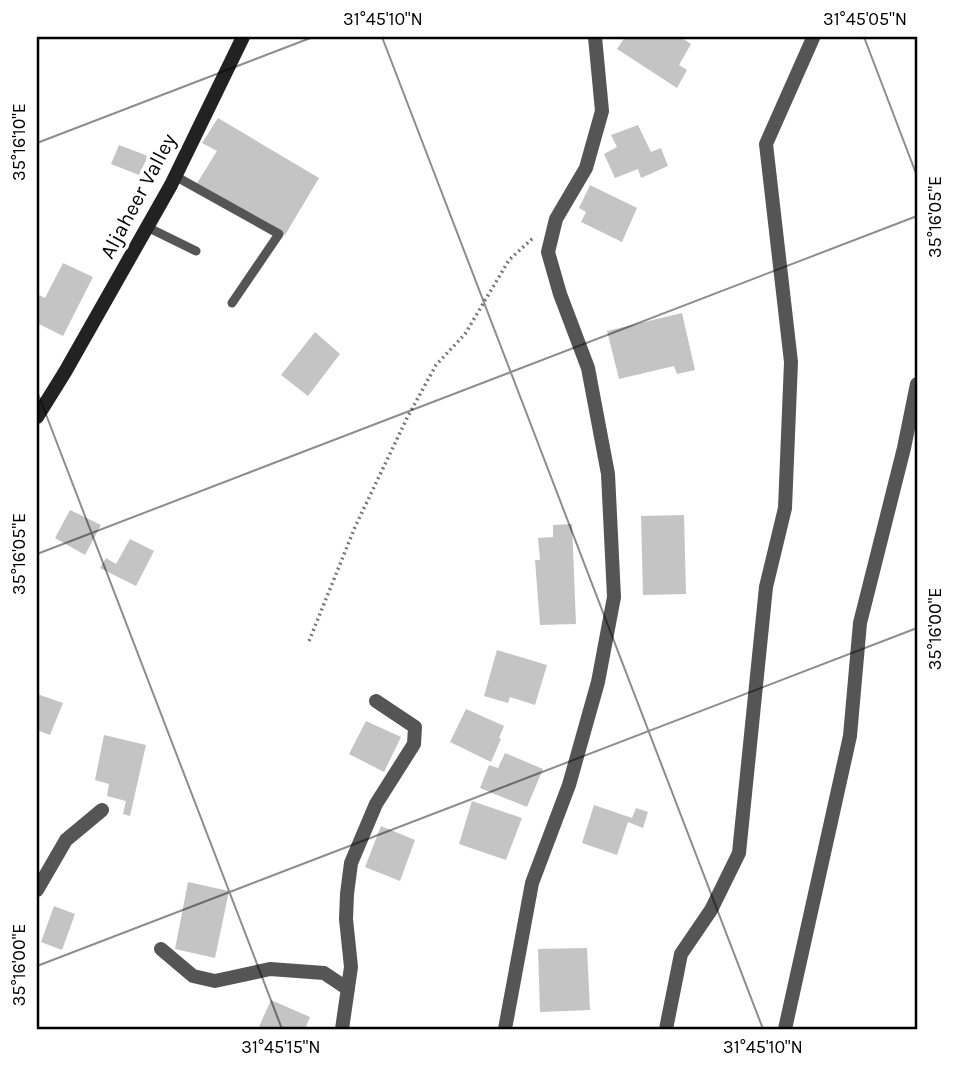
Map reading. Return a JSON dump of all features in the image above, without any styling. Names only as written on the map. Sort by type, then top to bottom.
[{"type":"street","name":"Aljaheer Valley","points":[[37,417],[176,176],[243,37]]},
{"type":"street","points":[[505,1029],[532,883],[569,785],[598,682],[614,597],[608,474],[588,368],[560,294],[548,252],[556,219],[586,168],[602,111],[595,37]]},
{"type":"street","points":[[666,1029],[681,954],[711,910],[738,853],[766,587],[785,508],[791,362],[765,144],[813,38]]},
{"type":"street","points":[[785,1029],[850,736],[860,623],[904,448],[917,384]]},
{"type":"street","points":[[342,1029],[352,967],[346,919],[346,894],[351,863],[376,804],[414,744],[415,727],[376,701]]},
{"type":"street","points":[[37,890],[66,840],[102,810]]},
{"type":"street","points":[[161,948],[193,975],[215,981],[270,969],[324,973],[348,989]]},
{"type":"lane","points":[[176,176],[279,234],[232,303]]},
{"type":"lane","points":[[147,227],[196,251]]},
{"type":"path","points":[[309,641],[355,527],[407,418],[436,365],[465,334],[509,260],[556,219]]},
{"type":"building","points":[[625,37],[680,37],[691,44],[679,65],[687,70],[677,88],[617,49]]},
{"type":"building","points":[[218,118],[319,178],[285,235],[197,183],[217,151],[202,143]]},
{"type":"building","points":[[638,125],[651,152],[661,148],[668,166],[641,178],[638,169],[615,178],[604,154],[617,147],[611,135]]},
{"type":"building","points":[[119,145],[148,156],[139,175],[111,164]]},
{"type":"building","points":[[590,185],[637,208],[622,242],[581,222],[586,212],[579,208]]},
{"type":"building","points":[[63,263],[93,277],[63,336],[37,323],[37,294],[45,298]]},
{"type":"building","points":[[682,313],[695,370],[677,374],[674,366],[619,379],[607,331]]},
{"type":"building","points":[[315,332],[340,354],[308,396],[281,375]]},
{"type":"building","points":[[70,510],[101,525],[85,555],[55,538]]},
{"type":"building","points":[[684,515],[686,594],[643,595],[641,516]]},
{"type":"building","points":[[572,524],[576,624],[540,625],[535,560],[540,560],[538,538],[553,537],[553,525]]},
{"type":"building","points":[[130,539],[154,551],[136,586],[100,568],[106,558],[116,564]]},
{"type":"building","points":[[497,650],[547,665],[535,705],[510,697],[508,703],[484,696]]},
{"type":"building","points":[[37,694],[63,703],[50,735],[37,730]]},
{"type":"building","points":[[466,709],[504,726],[491,762],[450,742]]},
{"type":"building","points":[[366,721],[401,737],[384,772],[349,754]]},
{"type":"building","points":[[104,735],[146,745],[130,816],[123,814],[126,801],[107,796],[109,784],[95,780]]},
{"type":"building","points":[[505,753],[543,769],[527,807],[480,788],[489,765],[498,768]]},
{"type":"building","points":[[472,801],[522,818],[506,860],[459,844]]},
{"type":"building","points":[[594,805],[632,818],[636,808],[648,812],[643,828],[628,822],[617,855],[582,843]]},
{"type":"building","points":[[381,826],[415,840],[400,881],[365,867]]},
{"type":"building","points":[[188,882],[229,891],[215,958],[175,949]]},
{"type":"building","points":[[54,906],[75,914],[62,950],[41,942]]},
{"type":"building","points":[[587,948],[590,1010],[540,1012],[538,949]]},
{"type":"building","points":[[271,1000],[310,1017],[305,1029],[258,1029]]}]
